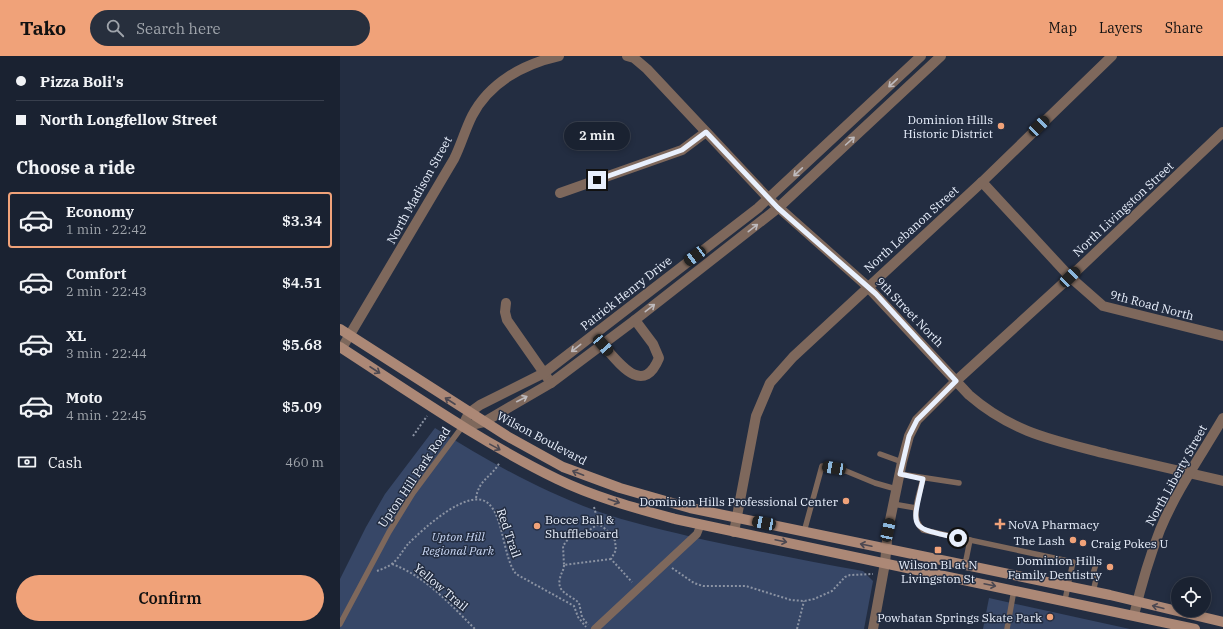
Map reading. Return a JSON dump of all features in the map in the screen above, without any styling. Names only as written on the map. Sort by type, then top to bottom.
[{"type":"main road","name":"Wilson Boulevard","points":[[340,329],[484,422],[563,467],[600,481],[655,499],[737,518],[1093,592],[1223,622]]},
{"type":"main road","points":[[341,348],[462,427],[518,459],[558,480],[585,491],[639,509],[734,532],[1065,600],[1195,629]]},
{"type":"street","name":"North Madison Street","points":[[341,348],[350,336],[454,159],[466,128],[478,106],[498,84],[511,74],[542,60],[559,56]]},
{"type":"street","name":"Patrick Henry Drive","points":[[462,427],[469,413],[480,404],[544,372],[769,199],[921,56]]},
{"type":"street","points":[[462,427],[484,422],[552,383],[603,345],[778,208],[941,56]]},
{"type":"street","name":"9th Street North","points":[[634,57],[769,199],[867,286],[956,381],[984,407],[1001,419],[1028,433],[1067,444],[1223,481]]},
{"type":"street","name":"North Lebanon Street","points":[[734,532],[756,416],[770,383],[793,357],[867,286],[982,182],[1108,57]]},
{"type":"street","points":[[560,193],[682,150],[706,132]]},
{"type":"street","name":"North Livingston Street","points":[[873,629],[896,489],[909,436],[917,420],[956,381],[1070,277],[1223,132]]},
{"type":"street","name":"9th Road North","points":[[982,182],[1070,277],[1103,306],[1223,336]]},
{"type":"street","points":[[506,303],[505,312],[507,320],[552,383]]},
{"type":"street","points":[[603,345],[625,370],[637,376],[648,375],[654,368],[658,358],[653,344],[635,320]]},
{"type":"street","name":"North Liberty Street","points":[[1134,615],[1145,571],[1160,529],[1223,418]]},
{"type":"street","points":[[595,629],[697,534],[701,524]]},
{"type":"lane","name":"Upton Hill Park Road","points":[[340,624],[389,532],[413,493],[462,427]]},
{"type":"lane","points":[[880,454],[902,462]]},
{"type":"lane","points":[[804,532],[822,466],[846,471],[875,483],[896,489]]},
{"type":"lane","points":[[900,474],[923,479],[929,477],[960,483]]},
{"type":"lane","points":[[923,479],[914,518],[923,530],[1072,562],[1065,600]]},
{"type":"lane","points":[[893,504],[916,508]]},
{"type":"lane","points":[[965,565],[970,540]]},
{"type":"lane","points":[[1093,592],[1097,575],[1093,574],[1096,564]]},
{"type":"lane","points":[[1007,629],[1014,590]]},
{"type":"path","points":[[413,436],[425,417]]},
{"type":"path","points":[[366,574],[384,569],[392,564],[408,544],[446,512],[461,502],[476,498],[478,486],[495,470],[500,462]]},
{"type":"path","name":"Red Trail","points":[[476,498],[482,499],[489,504],[500,529],[512,568],[516,574],[574,606],[578,617],[590,629]]},
{"type":"path","points":[[594,507],[599,525],[612,535],[615,540],[616,550],[611,559]]},
{"type":"path","points":[[590,629],[583,620],[579,603],[565,594],[561,588],[560,579],[564,565],[563,546],[567,538],[575,534],[585,533],[599,525]]},
{"type":"path","points":[[564,565],[611,559]]},
{"type":"path","points":[[611,559],[639,589]]},
{"type":"path","points":[[666,563],[694,583],[703,586],[746,586],[791,600],[804,601],[814,599],[832,591],[845,577],[850,575],[873,574]]},
{"type":"path","name":"Yellow Trail","points":[[392,564],[410,572],[431,588],[475,629]]},
{"type":"path","points":[[797,629],[804,601]]},
{"type":"green space","name":"Upton Hill Regional Park","points":[[435,428],[473,451],[532,483],[573,502],[608,515],[705,540],[863,571],[873,581],[864,629],[340,629],[340,579],[366,527],[385,494]]},
{"type":"green space","points":[[989,598],[1130,629],[983,629]]},
{"type":"place","name":"Dominion Hills Historic District","points":[[1001,126]]},
{"type":"place","name":"Dominion Hills Professional Center","points":[[846,501]]},
{"type":"place","name":"NoVA Pharmacy","points":[[1000,524]]},
{"type":"place","name":"Bocce Ball & Shuffleboard","points":[[537,526]]},
{"type":"place","name":"The Lash","points":[[1073,540]]},
{"type":"place","name":"Craig Pokes U","points":[[1083,543]]},
{"type":"place","name":"Wilson Bl at N Livingston St","points":[[938,550]]},
{"type":"place","name":"Dominion Hills Family Dentistry","points":[[1110,567]]},
{"type":"place","name":"Powhatan Springs Skate Park","points":[[1050,617]]},
{"type":"route","points":[[597,180],[682,150],[694,143],[706,132],[778,208],[876,294],[956,381],[917,420],[909,436],[900,474],[923,479],[914,518],[917,524],[923,530],[958,538]]}]
